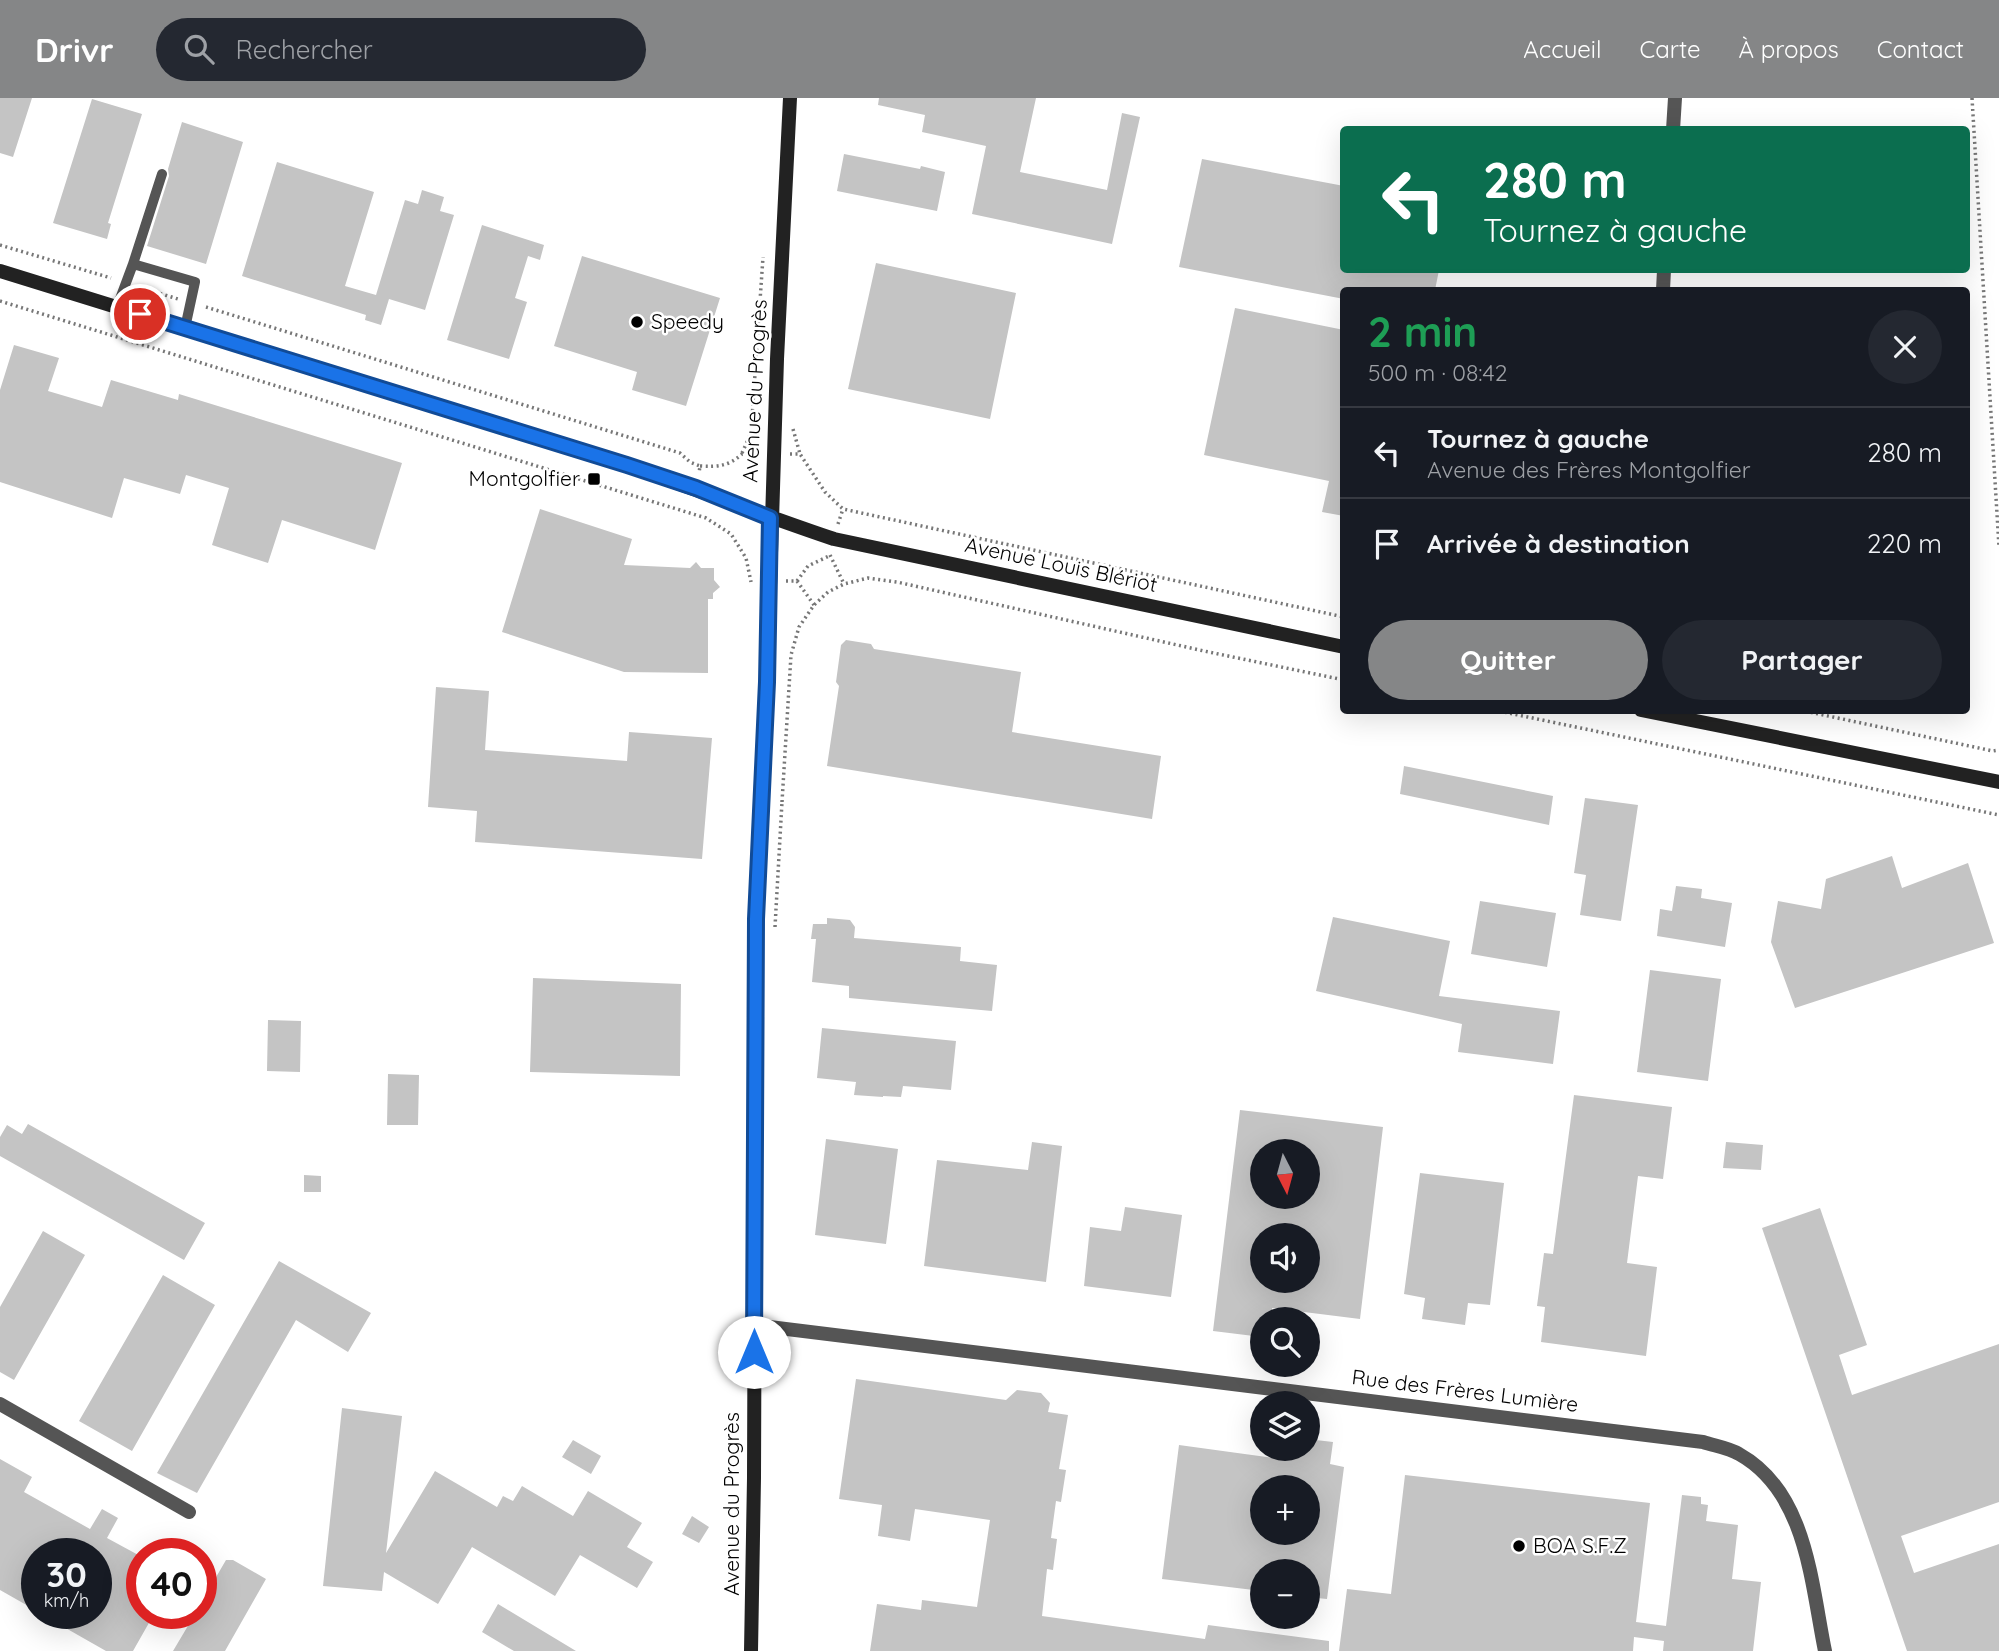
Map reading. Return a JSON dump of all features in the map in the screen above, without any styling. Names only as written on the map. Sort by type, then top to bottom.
[{"type":"street","name":"Avenue du Progrès","points":[[751,1651],[756,919],[767,682],[770,518],[790,98]]},
{"type":"street","points":[[1673,126],[1675,98]]},
{"type":"street","name":"Avenue Louis Blériot","points":[[0,271],[627,465],[834,539],[1340,646]]},
{"type":"street","points":[[1661,714],[1999,782]]},
{"type":"street","name":"Rue des Frères Lumière","points":[[754,1325],[1703,1442],[1739,1454],[1770,1479],[1786,1499],[1803,1539],[1825,1651]]},
{"type":"street","points":[[0,1404],[189,1512]]},
{"type":"lane","points":[[117,307],[162,174]]},
{"type":"lane","points":[[133,264],[195,282],[185,328]]},
{"type":"path","points":[[1972,98],[1999,547]]},
{"type":"path","points":[[0,245],[680,453],[690,462]]},
{"type":"path","points":[[0,301],[706,518],[731,534],[746,558],[752,588]]},
{"type":"path","points":[[700,466],[717,467],[732,463],[742,454],[800,454],[825,492],[843,509],[1340,616]]},
{"type":"path","points":[[797,581],[808,565],[829,556]]},
{"type":"path","points":[[751,578],[797,581]]},
{"type":"path","points":[[782,802],[791,655],[799,626],[814,605],[828,592],[844,584],[867,578],[897,582],[1340,679]]},
{"type":"path","points":[[797,581],[814,605]]},
{"type":"path","points":[[1513,714],[1999,815]]},
{"type":"path","points":[[1819,714],[1993,751],[1999,750]]},
{"type":"building","points":[[0,98],[32,98],[13,157],[0,153]]},
{"type":"building","points":[[879,98],[1036,98],[1020,172],[1107,190],[1122,113],[1140,117],[1112,244],[972,214],[986,146],[922,132],[925,115],[878,105]]},
{"type":"building","points":[[92,99],[142,114],[108,223],[111,224],[107,239],[53,223]]},
{"type":"building","points":[[182,122],[243,142],[206,264],[147,246],[169,176],[168,169]]},
{"type":"building","points":[[844,154],[945,172],[937,211],[837,191]]},
{"type":"building","points":[[1202,159],[1340,185],[1340,273],[1438,273],[1436,287],[1340,287],[1340,298],[1179,267]]},
{"type":"building","points":[[277,162],[374,192],[345,286],[376,295],[405,200],[418,204],[422,190],[444,197],[440,211],[454,215],[425,310],[389,299],[381,325],[365,320],[366,315],[242,276]]},
{"type":"building","points":[[482,225],[544,245],[540,260],[528,256],[515,298],[527,302],[509,359],[447,340]]},
{"type":"building","name":"Speedy","points":[[582,256],[720,298],[686,406],[632,390],[637,372],[554,346]]},
{"type":"building","points":[[876,263],[1016,293],[990,419],[848,389]]},
{"type":"building","points":[[1235,308],[1340,329],[1340,515],[1322,512],[1329,481],[1204,455]]},
{"type":"building","points":[[14,345],[59,358],[48,391],[102,407],[111,380],[178,400],[179,394],[402,463],[375,550],[282,520],[268,563],[212,545],[229,488],[186,475],[180,494],[124,478],[112,518],[0,482],[0,390]]},
{"type":"building","points":[[540,509],[632,539],[624,565],[690,568],[696,562],[701,568],[714,568],[714,580],[720,587],[713,593],[713,599],[708,599],[708,673],[624,672],[502,632]]},
{"type":"building","points":[[846,640],[871,644],[874,649],[1021,672],[1012,732],[1161,756],[1152,819],[827,766],[839,686],[836,682],[841,645]]},
{"type":"building","points":[[436,687],[489,691],[485,750],[627,761],[629,732],[712,738],[702,859],[475,842],[477,811],[428,807]]},
{"type":"building","points":[[1404,766],[1553,796],[1549,825],[1400,794]]},
{"type":"building","points":[[1585,798],[1638,805],[1621,921],[1580,915],[1586,875],[1574,873]]},
{"type":"building","points":[[1892,856],[1902,888],[1968,863],[1994,943],[1795,1008],[1771,942],[1778,901],[1821,909],[1826,879]]},
{"type":"building","points":[[1676,886],[1702,889],[1701,898],[1732,903],[1725,947],[1657,936],[1660,909],[1672,911]]},
{"type":"building","points":[[1480,901],[1556,913],[1547,967],[1471,954]]},
{"type":"building","points":[[1333,917],[1450,941],[1439,996],[1560,1011],[1553,1064],[1458,1052],[1462,1024],[1316,991]]},
{"type":"building","points":[[827,918],[850,920],[855,927],[854,938],[961,947],[960,961],[997,965],[992,1011],[849,998],[849,986],[812,982],[816,939],[811,939],[813,924],[827,924]]},
{"type":"building","points":[[1650,970],[1721,979],[1708,1081],[1637,1072]]},
{"type":"building","points":[[533,978],[681,984],[680,1076],[530,1072]]},
{"type":"building","points":[[268,1020],[301,1021],[300,1072],[267,1071]]},
{"type":"building","points":[[822,1028],[956,1041],[951,1090],[903,1086],[901,1097],[854,1095],[856,1082],[817,1078]]},
{"type":"building","points":[[388,1074],[419,1075],[418,1125],[387,1125]]},
{"type":"building","points":[[1574,1095],[1672,1107],[1663,1179],[1638,1176],[1627,1263],[1657,1267],[1646,1356],[1541,1342],[1545,1307],[1537,1306],[1544,1253],[1553,1254]]},
{"type":"building","points":[[1240,1110],[1383,1127],[1360,1319],[1320,1314],[1320,1307],[1250,1307],[1250,1336],[1213,1331]]},
{"type":"building","points":[[28,1124],[205,1223],[184,1260],[0,1156],[0,1137],[7,1125],[22,1134]]},
{"type":"building","points":[[826,1139],[898,1149],[886,1244],[815,1235]]},
{"type":"building","points":[[1032,1142],[1062,1146],[1046,1282],[924,1266],[937,1160],[1028,1170]]},
{"type":"building","points":[[1726,1142],[1763,1145],[1761,1170],[1723,1168]]},
{"type":"building","points":[[1420,1173],[1504,1183],[1490,1305],[1468,1303],[1465,1325],[1422,1319],[1425,1298],[1404,1294]]},
{"type":"building","points":[[304,1175],[321,1176],[321,1192],[304,1192]]},
{"type":"building","points":[[1125,1207],[1182,1215],[1171,1297],[1084,1286],[1090,1227],[1121,1231]]},
{"type":"building","points":[[1820,1208],[1867,1345],[1839,1355],[1852,1395],[1999,1344],[1999,1502],[1901,1536],[1914,1573],[1999,1544],[1999,1651],[1907,1651],[1762,1228]]},
{"type":"building","points":[[43,1231],[85,1255],[14,1380],[0,1372],[0,1307]]},
{"type":"building","points":[[279,1261],[371,1313],[348,1352],[296,1320],[197,1493],[157,1473]]},
{"type":"building","points":[[163,1275],[215,1305],[132,1451],[79,1421]]},
{"type":"building","points":[[856,1379],[1006,1400],[1017,1390],[1041,1393],[1050,1403],[1048,1412],[1068,1415],[1059,1469],[1066,1470],[1061,1502],[1056,1501],[1051,1538],[1057,1539],[1053,1570],[1047,1569],[1042,1616],[1205,1639],[1208,1625],[1329,1641],[1329,1651],[870,1651],[877,1604],[921,1610],[922,1600],[977,1607],[990,1520],[915,1509],[910,1541],[878,1536],[882,1505],[839,1499]]},
{"type":"building","points":[[342,1408],[402,1416],[386,1553],[435,1471],[497,1507],[503,1496],[513,1501],[522,1486],[573,1516],[588,1491],[642,1523],[627,1547],[653,1562],[637,1588],[580,1555],[555,1596],[472,1547],[438,1604],[384,1572],[382,1591],[323,1586]]},
{"type":"building","points":[[573,1440],[601,1456],[591,1474],[562,1457]]},
{"type":"building","points":[[1320,1440],[1333,1442],[1330,1464],[1344,1467],[1327,1599],[1320,1598],[1320,1559],[1250,1559],[1250,1590],[1162,1579],[1179,1445],[1250,1455],[1250,1461],[1320,1461]]},
{"type":"building","points":[[0,1459],[32,1477],[24,1492],[90,1529],[102,1509],[118,1518],[107,1538],[21,1538],[21,1602],[0,1590]]},
{"type":"building","name":"BOA S.F.Z","points":[[1405,1475],[1650,1503],[1636,1622],[1666,1626],[1682,1495],[1701,1497],[1701,1504],[1708,1505],[1706,1521],[1738,1525],[1732,1579],[1761,1582],[1753,1651],[1663,1651],[1664,1641],[1634,1637],[1633,1651],[1339,1651],[1347,1589],[1391,1594]]},
{"type":"building","points":[[692,1516],[709,1527],[699,1543],[682,1534]]},
{"type":"building","points":[[112,1541],[126,1548],[126,1629],[145,1629],[133,1651],[106,1651],[67,1629],[112,1629]]},
{"type":"building","points":[[226,1560],[233,1560],[266,1579],[225,1651],[173,1651],[186,1629],[217,1629],[217,1575]]},
{"type":"building","points":[[498,1604],[576,1651],[514,1651],[482,1632]]},
{"type":"place","name":"Speedy","points":[[637,322]]},
{"type":"place","name":"Montgolfier","points":[[594,479]]},
{"type":"place","name":"BOA S.F.Z","points":[[1519,1546]]},
{"type":"route","points":[[140,314],[627,465],[696,488],[770,518],[767,682],[756,919],[754,1352]]}]
